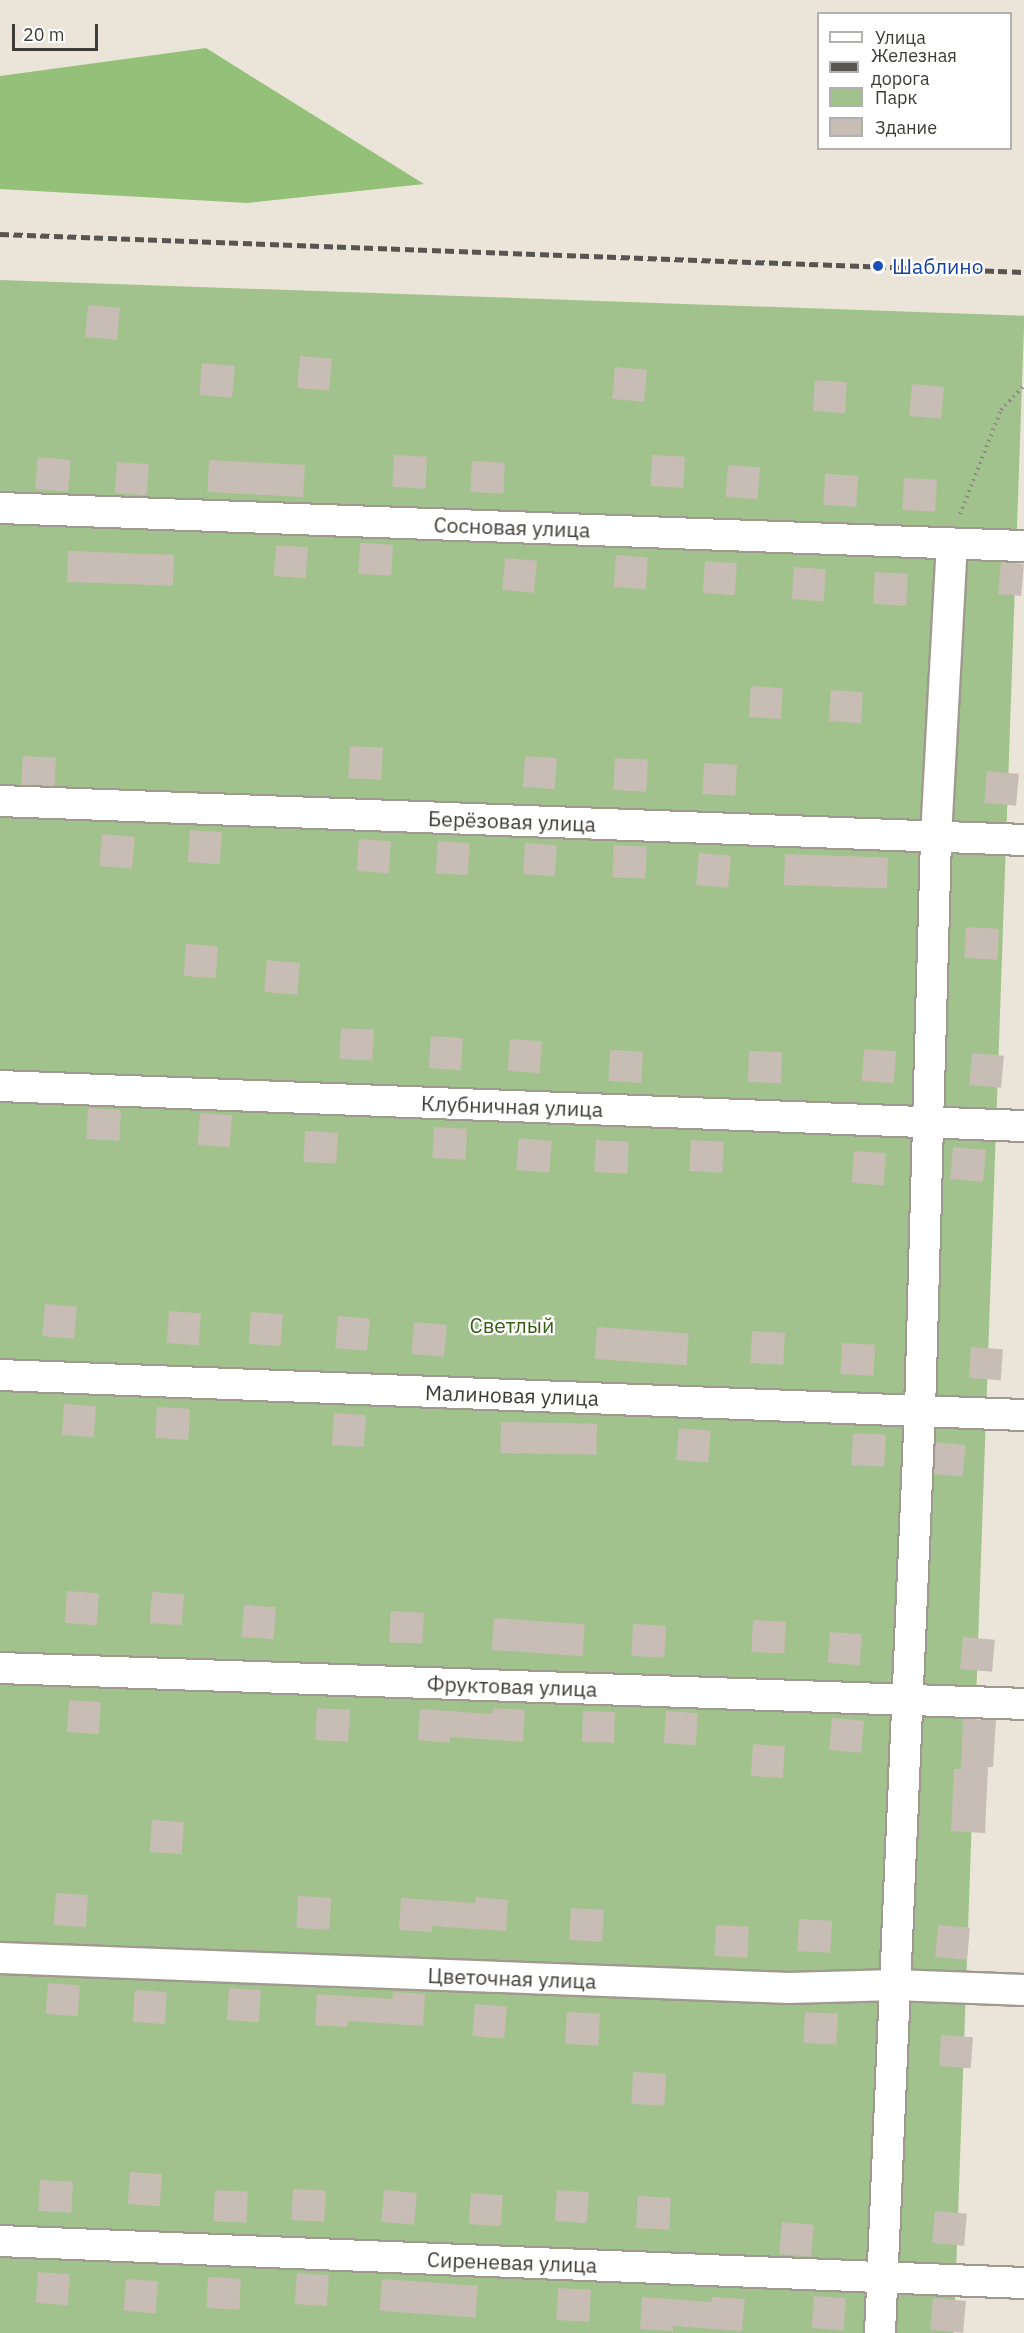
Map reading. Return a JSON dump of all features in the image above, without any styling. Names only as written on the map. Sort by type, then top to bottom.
[{"type":"street","name":"Сосновая улица","points":[[0,508],[1024,546]]},
{"type":"street","points":[[880,2333],[920,1411],[936,837],[952,544]]},
{"type":"street","name":"Берёзовая улица","points":[[0,801],[1024,840]]},
{"type":"street","name":"Клубничная улица","points":[[0,1086],[1024,1126]]},
{"type":"street","name":"Малиновая улица","points":[[0,1375],[1024,1415]]},
{"type":"street","name":"Фруктовая улица","points":[[0,1668],[1024,1704]]},
{"type":"street","name":"Цветочная улица","points":[[0,1958],[789,1988],[895,1985],[1024,1990]]},
{"type":"street","name":"Сиреневая улица","points":[[0,2241],[1024,2283]]},
{"type":"path","points":[[952,544],[965,494],[1001,410],[1024,385]]},
{"type":"green space","points":[[206,48],[424,184],[247,203],[0,189],[0,76]]},
{"type":"green space","name":"Светлый","points":[[0,280],[1024,316],[954,2333],[0,2333]]},
{"type":"building","points":[[88,305],[120,308],[117,340],[85,337]]},
{"type":"building","points":[[300,356],[332,359],[329,391],[297,388]]},
{"type":"building","points":[[202,363],[235,366],[232,398],[199,395]]},
{"type":"building","points":[[615,367],[647,370],[644,402],[612,399]]},
{"type":"building","points":[[815,380],[847,382],[845,413],[813,411]]},
{"type":"building","points":[[912,384],[944,387],[941,419],[909,416]]},
{"type":"building","points":[[394,455],[427,457],[425,489],[392,487]]},
{"type":"building","points":[[652,455],[685,457],[683,488],[650,486]]},
{"type":"building","points":[[38,457],[71,460],[68,492],[35,489]]},
{"type":"building","points":[[209,460],[305,465],[303,497],[207,492]]},
{"type":"building","points":[[472,461],[505,463],[503,494],[470,492]]},
{"type":"building","points":[[117,462],[149,464],[147,495],[115,493]]},
{"type":"building","points":[[728,465],[760,467],[758,499],[726,497]]},
{"type":"building","points":[[825,474],[858,476],[856,507],[823,505]]},
{"type":"building","points":[[904,478],[937,480],[935,512],[902,510]]},
{"type":"building","points":[[360,543],[393,545],[391,576],[358,574]]},
{"type":"building","points":[[276,545],[308,547],[306,578],[274,576]]},
{"type":"building","points":[[68,551],[174,555],[173,586],[67,582]]},
{"type":"building","points":[[616,555],[648,557],[646,589],[614,587]]},
{"type":"building","points":[[505,558],[537,561],[534,593],[502,590]]},
{"type":"building","points":[[705,561],[737,563],[735,595],[703,593]]},
{"type":"building","points":[[1001,562],[1024,564],[1021,596],[998,594]]},
{"type":"building","points":[[794,567],[826,569],[824,601],[792,599]]},
{"type":"building","points":[[875,572],[908,574],[906,606],[873,604]]},
{"type":"building","points":[[751,686],[783,688],[781,719],[749,717]]},
{"type":"building","points":[[831,690],[863,692],[861,723],[829,721]]},
{"type":"building","points":[[350,746],[383,748],[381,780],[348,778]]},
{"type":"building","points":[[23,756],[56,758],[54,787],[21,785]]},
{"type":"building","points":[[525,756],[557,758],[555,789],[523,787]]},
{"type":"building","points":[[615,758],[648,760],[646,792],[613,790]]},
{"type":"building","points":[[704,763],[737,765],[735,796],[702,794]]},
{"type":"building","points":[[987,771],[1019,774],[1016,806],[984,803]]},
{"type":"building","points":[[190,830],[222,832],[220,864],[188,862]]},
{"type":"building","points":[[102,834],[135,837],[132,869],[99,866]]},
{"type":"building","points":[[359,839],[391,841],[389,873],[357,871]]},
{"type":"building","points":[[438,841],[470,843],[468,875],[436,873]]},
{"type":"building","points":[[525,843],[557,845],[555,876],[523,874]]},
{"type":"building","points":[[614,845],[647,847],[645,879],[612,877]]},
{"type":"building","points":[[699,853],[731,856],[728,888],[696,885]]},
{"type":"building","points":[[785,854],[888,858],[887,889],[784,885]]},
{"type":"building","points":[[966,927],[999,929],[997,960],[964,958]]},
{"type":"building","points":[[186,944],[218,946],[216,978],[184,976]]},
{"type":"building","points":[[267,960],[300,963],[297,995],[264,992]]},
{"type":"building","points":[[341,1028],[374,1030],[372,1061],[339,1059]]},
{"type":"building","points":[[431,1036],[463,1038],[461,1070],[429,1068]]},
{"type":"building","points":[[510,1039],[542,1041],[540,1073],[508,1071]]},
{"type":"building","points":[[864,1049],[896,1051],[894,1083],[862,1081]]},
{"type":"building","points":[[610,1050],[643,1052],[641,1083],[608,1081]]},
{"type":"building","points":[[749,1051],[782,1052],[781,1083],[748,1082]]},
{"type":"building","points":[[972,1053],[1004,1056],[1001,1088],[969,1085]]},
{"type":"building","points":[[88,1108],[121,1110],[119,1141],[86,1139]]},
{"type":"building","points":[[200,1113],[232,1115],[230,1147],[198,1145]]},
{"type":"building","points":[[434,1127],[467,1129],[465,1160],[432,1158]]},
{"type":"building","points":[[305,1131],[338,1133],[336,1164],[303,1162]]},
{"type":"building","points":[[519,1138],[552,1141],[549,1173],[516,1170]]},
{"type":"building","points":[[596,1140],[629,1142],[627,1174],[594,1172]]},
{"type":"building","points":[[691,1140],[724,1142],[722,1173],[689,1171]]},
{"type":"building","points":[[953,1147],[986,1150],[983,1182],[950,1179]]},
{"type":"building","points":[[854,1151],[886,1153],[884,1185],[852,1183]]},
{"type":"building","points":[[45,1304],[77,1307],[74,1339],[42,1336]]},
{"type":"building","points":[[169,1311],[201,1313],[199,1345],[167,1343]]},
{"type":"building","points":[[251,1312],[283,1314],[281,1346],[249,1344]]},
{"type":"building","points":[[338,1316],[370,1319],[367,1351],[335,1348]]},
{"type":"building","points":[[414,1322],[447,1325],[444,1357],[411,1354]]},
{"type":"building","points":[[597,1327],[689,1333],[687,1365],[595,1359]]},
{"type":"building","points":[[752,1331],[785,1333],[783,1365],[750,1363]]},
{"type":"building","points":[[842,1343],[875,1345],[873,1376],[840,1374]]},
{"type":"building","points":[[971,1347],[1003,1349],[1001,1380],[969,1378]]},
{"type":"building","points":[[64,1404],[96,1406],[94,1437],[62,1435]]},
{"type":"building","points":[[157,1407],[190,1409],[188,1440],[155,1438]]},
{"type":"building","points":[[334,1413],[366,1415],[364,1447],[332,1445]]},
{"type":"building","points":[[501,1422],[597,1424],[596,1455],[500,1453]]},
{"type":"building","points":[[679,1428],[711,1431],[708,1463],[676,1460]]},
{"type":"building","points":[[853,1433],[886,1435],[884,1467],[851,1465]]},
{"type":"building","points":[[936,1442],[966,1445],[962,1477],[933,1474]]},
{"type":"building","points":[[67,1591],[99,1593],[97,1625],[65,1623]]},
{"type":"building","points":[[152,1592],[184,1594],[182,1625],[150,1623]]},
{"type":"building","points":[[244,1605],[276,1607],[274,1639],[242,1637]]},
{"type":"building","points":[[391,1611],[424,1613],[422,1644],[389,1642]]},
{"type":"building","points":[[494,1618],[585,1624],[583,1656],[492,1650]]},
{"type":"building","points":[[753,1620],[786,1622],[784,1654],[751,1652]]},
{"type":"building","points":[[633,1624],[666,1626],[664,1658],[631,1656]]},
{"type":"building","points":[[830,1632],[862,1634],[860,1665],[828,1663]]},
{"type":"building","points":[[963,1637],[995,1640],[992,1672],[960,1669]]},
{"type":"building","points":[[69,1700],[101,1702],[99,1734],[67,1732]]},
{"type":"building","points":[[317,1708],[350,1710],[348,1742],[315,1740]]},
{"type":"building","points":[[493,1708],[525,1710],[523,1742],[450,1737],[450,1743],[418,1740],[420,1709],[492,1714]]},
{"type":"building","points":[[583,1711],[615,1712],[614,1743],[582,1742]]},
{"type":"building","points":[[666,1711],[698,1713],[696,1745],[664,1743]]},
{"type":"building","points":[[832,1718],[864,1721],[861,1753],[829,1750]]},
{"type":"building","points":[[963,1719],[996,1720],[993,1767],[988,1767],[985,1833],[951,1831],[954,1769],[961,1769]]},
{"type":"building","points":[[753,1744],[785,1746],[783,1778],[751,1776]]},
{"type":"building","points":[[152,1820],[184,1822],[182,1854],[150,1852]]},
{"type":"building","points":[[56,1893],[88,1895],[86,1927],[54,1925]]},
{"type":"building","points":[[298,1896],[331,1898],[329,1930],[296,1928]]},
{"type":"building","points":[[476,1897],[508,1900],[506,1931],[432,1926],[432,1932],[399,1930],[401,1898],[475,1903]]},
{"type":"building","points":[[571,1908],[604,1910],[602,1942],[569,1940]]},
{"type":"building","points":[[799,1919],[832,1921],[830,1953],[797,1951]]},
{"type":"building","points":[[716,1925],[749,1927],[747,1958],[714,1956]]},
{"type":"building","points":[[938,1925],[970,1928],[967,1960],[935,1957]]},
{"type":"building","points":[[48,1983],[80,1985],[78,2016],[46,2014]]},
{"type":"building","points":[[229,1988],[261,1990],[259,2022],[227,2020]]},
{"type":"building","points":[[135,1990],[167,1992],[165,2024],[133,2022]]},
{"type":"building","points":[[393,1992],[425,1994],[423,2026],[348,2021],[347,2027],[315,2025],[317,1994],[392,1999]]},
{"type":"building","points":[[475,2004],[507,2007],[504,2039],[472,2036]]},
{"type":"building","points":[[567,2012],[600,2014],[598,2046],[565,2044]]},
{"type":"building","points":[[805,2012],[838,2014],[836,2045],[803,2043]]},
{"type":"building","points":[[941,2035],[973,2037],[971,2068],[939,2066]]},
{"type":"building","points":[[633,2072],[666,2074],[664,2106],[631,2104]]},
{"type":"building","points":[[130,2172],[162,2174],[160,2206],[128,2204]]},
{"type":"building","points":[[40,2180],[73,2182],[71,2213],[38,2211]]},
{"type":"building","points":[[293,2189],[326,2191],[324,2222],[291,2220]]},
{"type":"building","points":[[215,2190],[248,2192],[246,2223],[213,2221]]},
{"type":"building","points":[[384,2190],[417,2193],[414,2225],[381,2222]]},
{"type":"building","points":[[557,2190],[589,2192],[587,2223],[555,2221]]},
{"type":"building","points":[[471,2193],[503,2195],[501,2226],[469,2224]]},
{"type":"building","points":[[638,2196],[671,2198],[669,2230],[636,2228]]},
{"type":"building","points":[[935,2211],[967,2214],[964,2246],[932,2243]]},
{"type":"building","points":[[782,2222],[814,2225],[811,2257],[779,2254]]},
{"type":"building","points":[[38,2272],[70,2274],[68,2305],[36,2303]]},
{"type":"building","points":[[297,2273],[329,2275],[327,2306],[295,2304]]},
{"type":"building","points":[[208,2277],[241,2279],[239,2310],[206,2308]]},
{"type":"building","points":[[126,2279],[158,2281],[156,2313],[124,2311]]},
{"type":"building","points":[[382,2279],[478,2286],[476,2318],[380,2311]]},
{"type":"building","points":[[558,2288],[591,2290],[589,2322],[556,2320]]},
{"type":"building","points":[[814,2296],[846,2298],[844,2330],[812,2328]]},
{"type":"building","points":[[642,2297],[712,2302],[712,2297],[745,2299],[742,2331],[673,2326],[673,2331],[640,2329]]},
{"type":"building","points":[[933,2298],[966,2301],[963,2333],[930,2330]]},
{"type":"railway","points":[[0,234],[1024,272]]},
{"type":"place","name":"Шаблино","points":[[878,266]]}]
